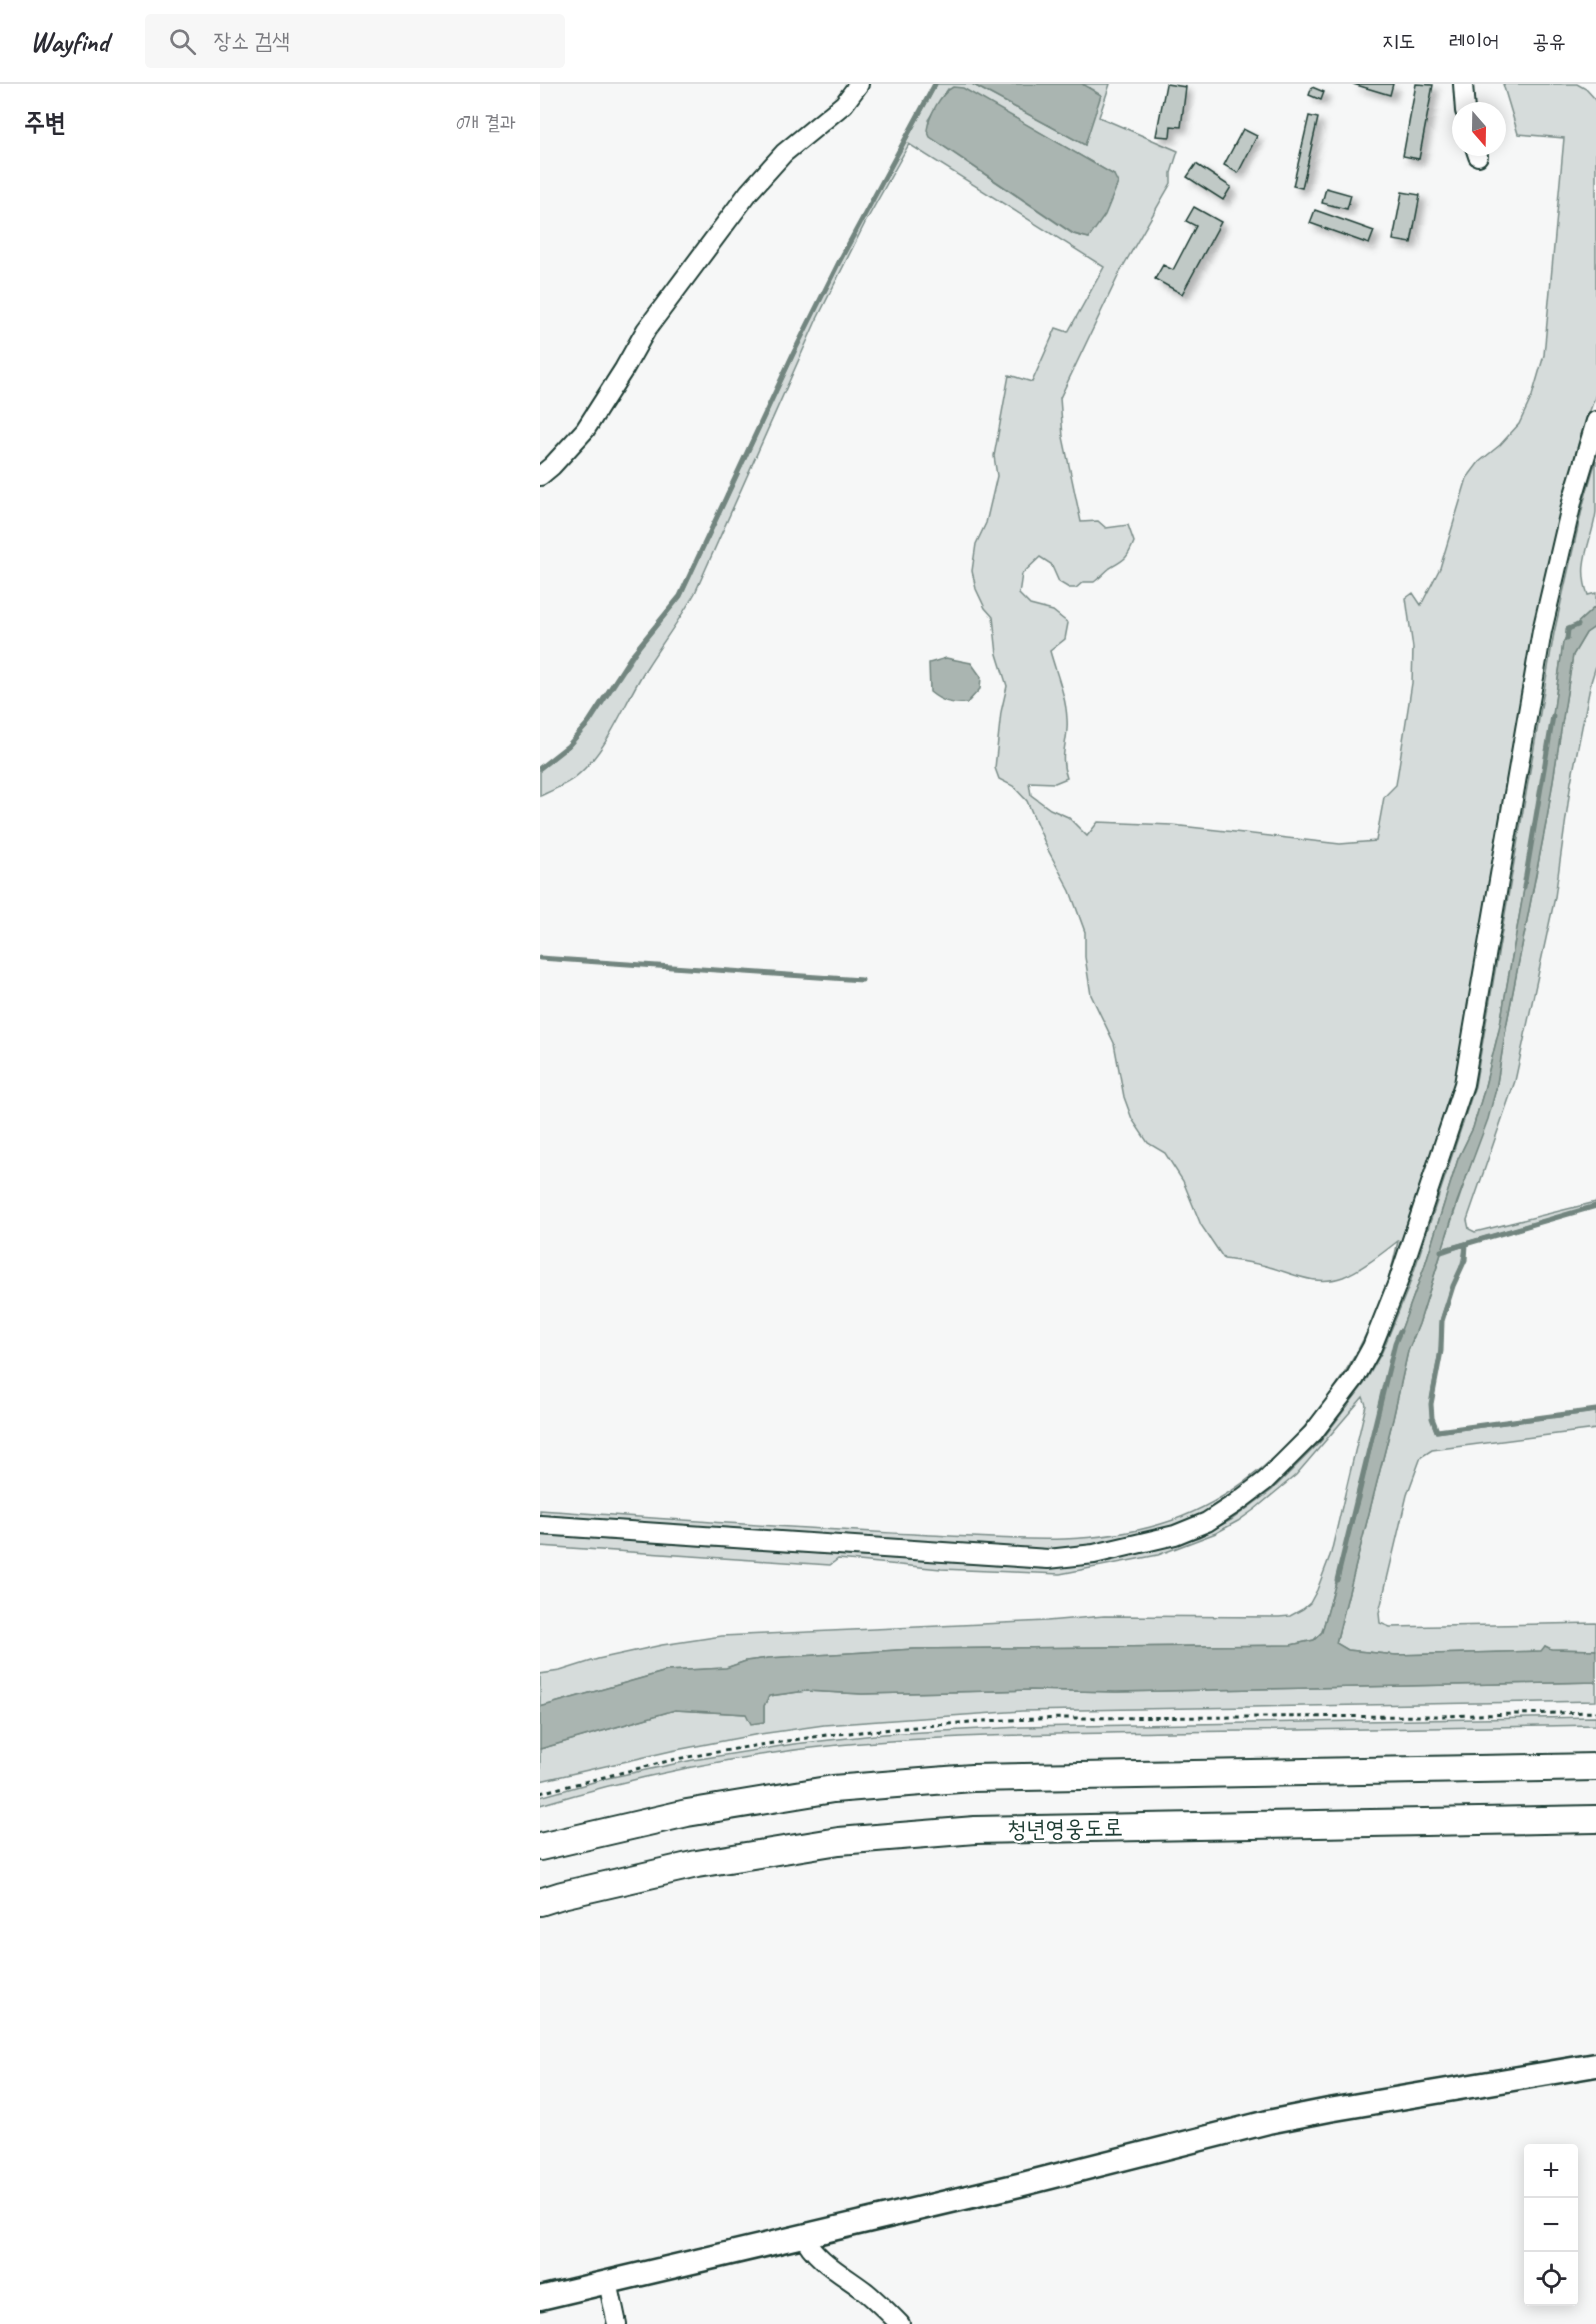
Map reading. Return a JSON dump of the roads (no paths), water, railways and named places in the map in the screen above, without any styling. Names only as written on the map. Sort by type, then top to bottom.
[{"type":"highway","points":[[540,1847],[687,1813],[833,1789],[972,1778],[1596,1767]]},
{"type":"highway","name":"청년영웅도로","points":[[540,1902],[697,1864],[839,1841],[975,1830],[1596,1819]]},
{"type":"main road","points":[[540,2298],[1268,2122],[1596,2065]]},
{"type":"street","points":[[540,476],[585,430],[646,330],[749,192],[784,153],[844,104],[859,84]]},
{"type":"street","points":[[1463,84],[1464,102]]},
{"type":"street","points":[[540,1525],[1048,1559],[1082,1555],[1166,1538],[1207,1522],[1264,1481],[1313,1433],[1355,1378],[1385,1318],[1464,1084],[1542,631],[1573,498],[1596,421]]},
{"type":"street","points":[[804,2236],[807,2244],[816,2253],[867,2293],[900,2324]]},
{"type":"street","points":[[608,2282],[617,2324]]},
{"type":"waterway","points":[[540,768],[568,746],[588,723],[632,655],[680,596],[793,354],[839,262],[935,84]]},
{"type":"waterway","points":[[1567,639],[1568,629],[1578,625]]},
{"type":"waterway","points":[[1524,887],[1553,716]]},
{"type":"waterway","points":[[540,958],[862,980]]},
{"type":"waterway","points":[[1441,1251],[1596,1206]]},
{"type":"waterway","points":[[1466,1244],[1465,1260],[1453,1286],[1442,1321],[1441,1351],[1431,1404],[1432,1418],[1437,1431],[1596,1410]]},
{"type":"waterway","points":[[1337,1580],[1395,1343],[1400,1331]]}]
